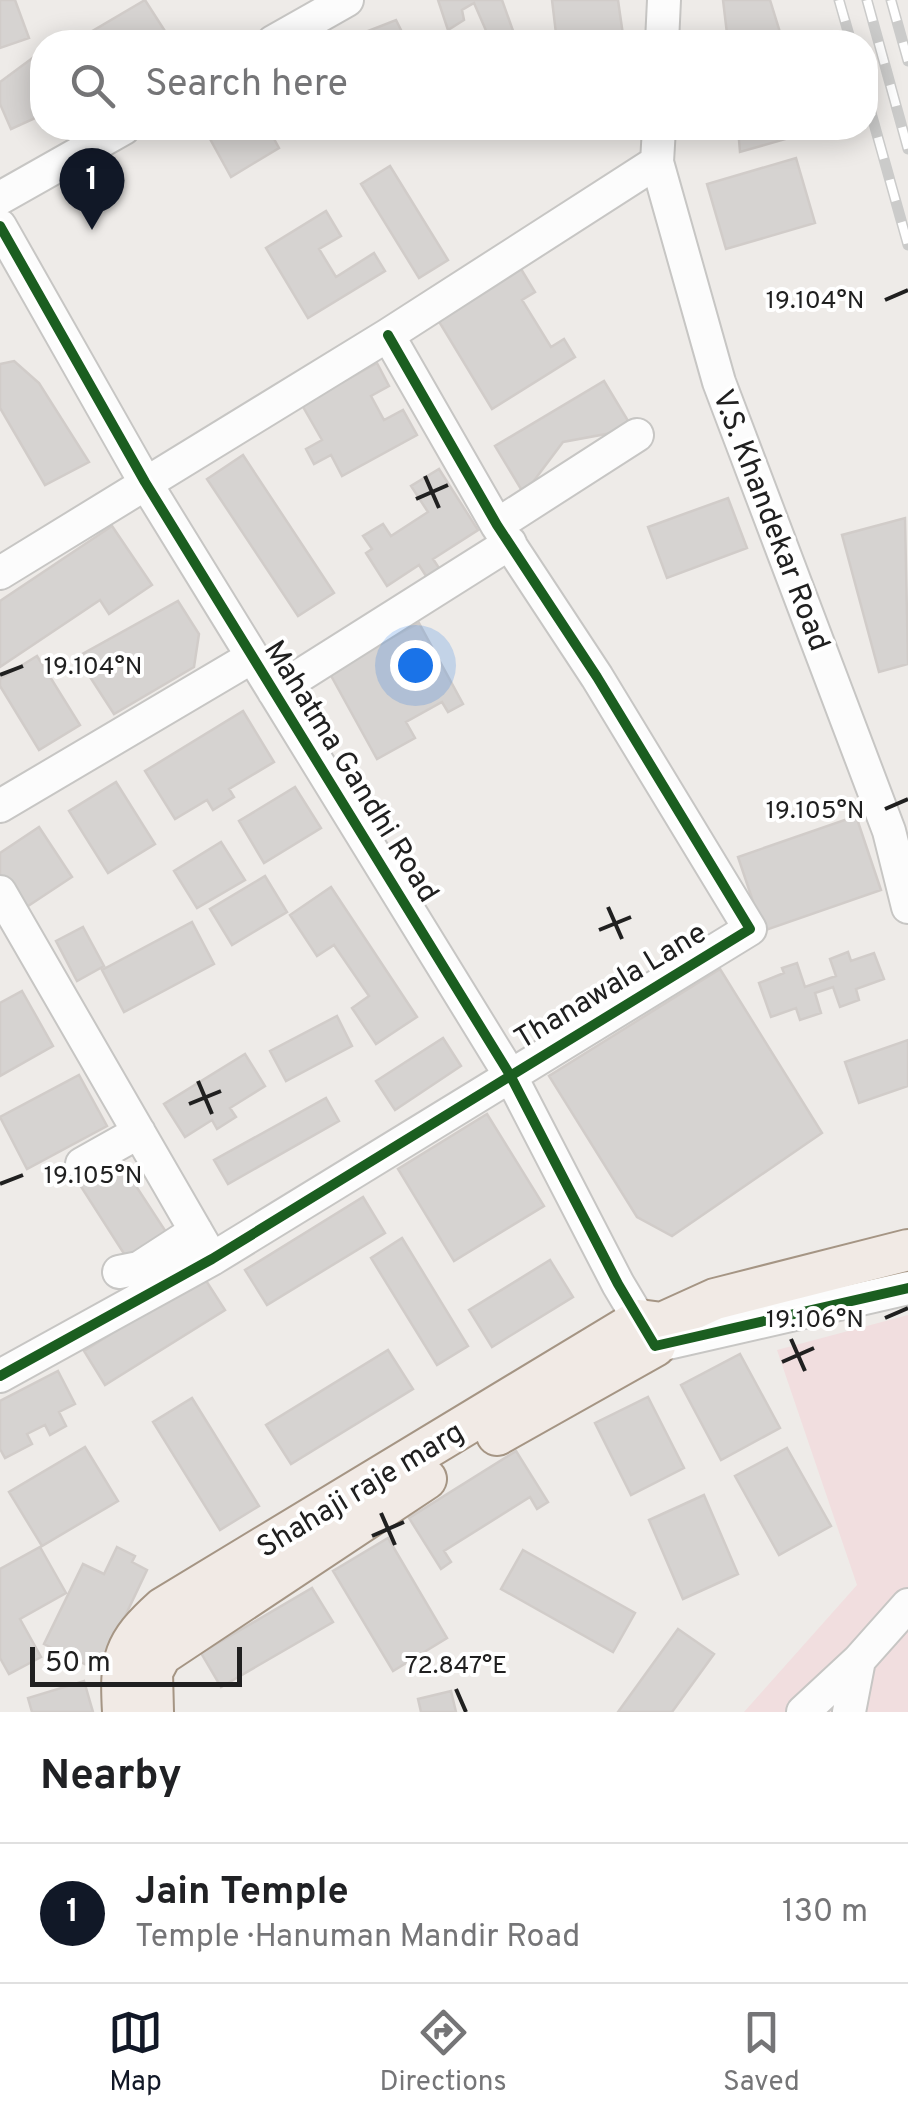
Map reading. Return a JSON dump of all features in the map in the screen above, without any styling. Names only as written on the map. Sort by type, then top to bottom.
[{"type":"main road","points":[[154,1712],[152,1672],[161,1655],[179,1640],[658,1326],[733,1294],[908,1250]]},
{"type":"main road","name":"Shahaji raje marg","points":[[122,1712],[121,1666],[127,1648],[139,1630],[163,1608],[658,1326]]},
{"type":"street","points":[[293,30],[347,0]]},
{"type":"street","points":[[663,30],[664,0]]},
{"type":"street","points":[[0,198],[103,140]]},
{"type":"street","name":"V.S. Khandekar Road","points":[[658,140],[657,162],[719,382],[889,831],[908,907]]},
{"type":"street","points":[[0,573],[388,336],[657,162]]},
{"type":"street","name":"Mahatma Gandhi Road","points":[[0,226],[144,482],[510,1075],[658,1326]]},
{"type":"street","name":"Thanawala Lane","points":[[0,1376],[196,1244],[510,1075],[750,929],[607,693],[503,534],[388,336]]},
{"type":"street","points":[[274,692],[503,534],[637,435]]},
{"type":"street","points":[[0,806],[252,657]]},
{"type":"street","points":[[0,892],[129,1137],[196,1244]]},
{"type":"street","points":[[82,1164],[129,1137]]},
{"type":"street","points":[[129,1137],[139,1175]]},
{"type":"street","points":[[160,1208],[196,1244]]},
{"type":"street","points":[[119,1272],[196,1244]]},
{"type":"street","points":[[658,1326],[908,1288]]},
{"type":"street","points":[[803,1712],[859,1660],[908,1605]]},
{"type":"street","points":[[849,1712],[859,1660]]},
{"type":"shaded area","points":[[908,1315],[908,1712],[744,1712],[857,1585],[777,1350]]},
{"type":"building","points":[[0,0],[15,0],[29,38],[0,48]]},
{"type":"building","points":[[145,0],[164,30],[94,30]]},
{"type":"building","points":[[438,0],[502,0],[513,30],[486,30],[474,3],[462,10],[464,20],[448,30]]},
{"type":"building","points":[[552,0],[618,0],[622,30],[556,30]]},
{"type":"building","points":[[723,0],[770,0],[779,30],[727,30]]},
{"type":"building","points":[[396,20],[401,30],[371,30]]},
{"type":"building","points":[[30,60],[30,120],[11,129],[0,104],[0,82]]},
{"type":"building","points":[[211,140],[275,140],[279,148],[231,177]]},
{"type":"building","points":[[739,140],[782,140],[740,152]]},
{"type":"building","points":[[796,158],[815,223],[726,249],[707,184]]},
{"type":"building","points":[[390,166],[448,260],[419,278],[361,184]]},
{"type":"building","points":[[326,211],[341,236],[319,249],[336,277],[374,253],[385,271],[308,318],[266,248]]},
{"type":"building","points":[[521,269],[535,292],[522,300],[551,347],[564,339],[575,357],[492,409],[438,320]]},
{"type":"building","points":[[14,361],[39,383],[89,462],[45,485],[0,408],[0,364]]},
{"type":"building","points":[[377,363],[389,386],[371,396],[384,420],[403,410],[417,435],[342,476],[331,455],[314,464],[306,449],[322,440],[302,405]]},
{"type":"building","points":[[604,381],[633,429],[563,442],[524,494],[495,446]]},
{"type":"building","points":[[243,455],[334,593],[298,616],[207,479]]},
{"type":"building","points":[[439,469],[478,530],[433,559],[441,571],[428,579],[419,565],[387,586],[366,553],[372,549],[363,536],[383,524],[391,536],[428,512],[411,486]]},
{"type":"building","points":[[728,498],[747,548],[667,578],[648,527]]},
{"type":"building","points":[[905,518],[908,664],[879,672],[842,535]]},
{"type":"building","points":[[112,526],[152,585],[109,614],[100,600],[0,667],[0,601]]},
{"type":"building","points":[[178,601],[199,634],[194,667],[114,714],[77,657]]},
{"type":"building","points":[[419,623],[463,704],[448,712],[442,702],[406,722],[415,738],[377,759],[329,672]]},
{"type":"building","points":[[37,656],[80,725],[39,750],[0,686],[0,679]]},
{"type":"building","points":[[243,711],[274,762],[229,789],[234,797],[213,810],[207,800],[175,819],[145,771]]},
{"type":"building","points":[[116,782],[155,844],[108,873],[69,811]]},
{"type":"building","points":[[295,787],[321,828],[264,863],[239,821]]},
{"type":"building","points":[[856,816],[881,890],[763,931],[738,857]]},
{"type":"building","points":[[39,827],[72,877],[22,910],[0,876],[0,853]]},
{"type":"building","points":[[221,842],[245,880],[197,908],[174,871]]},
{"type":"building","points":[[265,876],[287,912],[232,945],[210,909]]},
{"type":"building","points":[[331,887],[417,1017],[376,1044],[352,1008],[369,996],[334,945],[317,956],[290,915]]},
{"type":"building","points":[[192,922],[214,964],[124,1012],[102,970]]},
{"type":"building","points":[[83,927],[104,966],[77,981],[56,941]]},
{"type":"building","points":[[848,952],[851,961],[874,953],[884,979],[856,989],[859,1000],[840,1007],[833,987],[815,993],[821,1013],[800,1020],[796,1008],[771,1017],[759,983],[797,963],[805,987],[836,976],[830,959]]},
{"type":"building","points":[[720,969],[822,1133],[672,1236],[637,1217],[549,1076]]},
{"type":"building","points":[[22,991],[53,1046],[0,1076],[0,1003]]},
{"type":"building","points":[[337,1016],[352,1046],[286,1081],[270,1051]]},
{"type":"building","points":[[443,1038],[461,1066],[395,1110],[376,1081]]},
{"type":"building","points":[[908,1040],[908,1086],[859,1103],[845,1062]]},
{"type":"building","points":[[245,1054],[265,1086],[230,1108],[236,1117],[217,1129],[212,1120],[185,1137],[164,1104]]},
{"type":"building","points":[[79,1075],[107,1126],[27,1169],[0,1117]]},
{"type":"building","points":[[326,1098],[339,1121],[228,1184],[214,1160]]},
{"type":"building","points":[[487,1114],[544,1206],[454,1261],[398,1169]]},
{"type":"building","points":[[117,1157],[170,1238],[130,1263],[78,1182]]},
{"type":"building","points":[[363,1197],[385,1233],[267,1305],[245,1270]]},
{"type":"building","points":[[402,1238],[468,1346],[437,1365],[371,1258]]},
{"type":"building","points":[[550,1260],[573,1297],[492,1347],[469,1310]]},
{"type":"building","points":[[203,1276],[225,1310],[105,1385],[84,1351]]},
{"type":"building","points":[[388,1350],[413,1389],[291,1464],[266,1425]]},
{"type":"building","points":[[740,1354],[780,1428],[721,1460],[681,1385]]},
{"type":"building","points":[[58,1371],[75,1404],[59,1412],[66,1426],[50,1435],[45,1425],[27,1434],[32,1444],[5,1458],[0,1449],[0,1401]]},
{"type":"building","points":[[648,1397],[684,1468],[631,1495],[595,1423]]},
{"type":"building","points":[[192,1398],[259,1506],[220,1530],[153,1422]]},
{"type":"building","points":[[85,1447],[118,1501],[42,1546],[9,1492]]},
{"type":"building","points":[[787,1448],[831,1526],[779,1555],[735,1476]]},
{"type":"building","points":[[516,1451],[548,1502],[537,1509],[530,1497],[444,1551],[451,1562],[441,1569],[409,1518]]},
{"type":"building","points":[[704,1495],[738,1574],[683,1599],[649,1520]]},
{"type":"building","points":[[388,1538],[447,1638],[393,1671],[333,1571]]},
{"type":"building","points":[[40,1547],[66,1593],[20,1619],[41,1657],[9,1674],[0,1658],[0,1569]]},
{"type":"building","points":[[117,1547],[135,1556],[132,1562],[147,1570],[99,1671],[44,1644],[83,1564],[104,1574]]},
{"type":"building","points":[[523,1550],[635,1613],[613,1652],[501,1589]]},
{"type":"building","points":[[312,1588],[333,1622],[221,1687],[201,1653]]},
{"type":"building","points":[[678,1629],[714,1654],[672,1712],[618,1712]]},
{"type":"building","points":[[84,1681],[93,1712],[32,1712],[28,1698]]},
{"type":"building","points":[[451,1691],[456,1712],[421,1712],[418,1699]]},
{"type":"railway","points":[[839,0],[848,30]]},
{"type":"railway","points":[[867,0],[875,30]]},
{"type":"railway","points":[[891,0],[908,61]]},
{"type":"railway","points":[[878,40],[908,149]]},
{"type":"railway","points":[[878,138],[908,245]]},
{"type":"cycle path","points":[[0,226],[145,482],[510,1075],[618,1284],[655,1346],[908,1288]]},
{"type":"cycle path","points":[[0,1376],[212,1259],[750,929],[597,677],[497,525],[388,335]]},
{"type":"place","name":"Jain Temple","points":[[92,230]]}]
